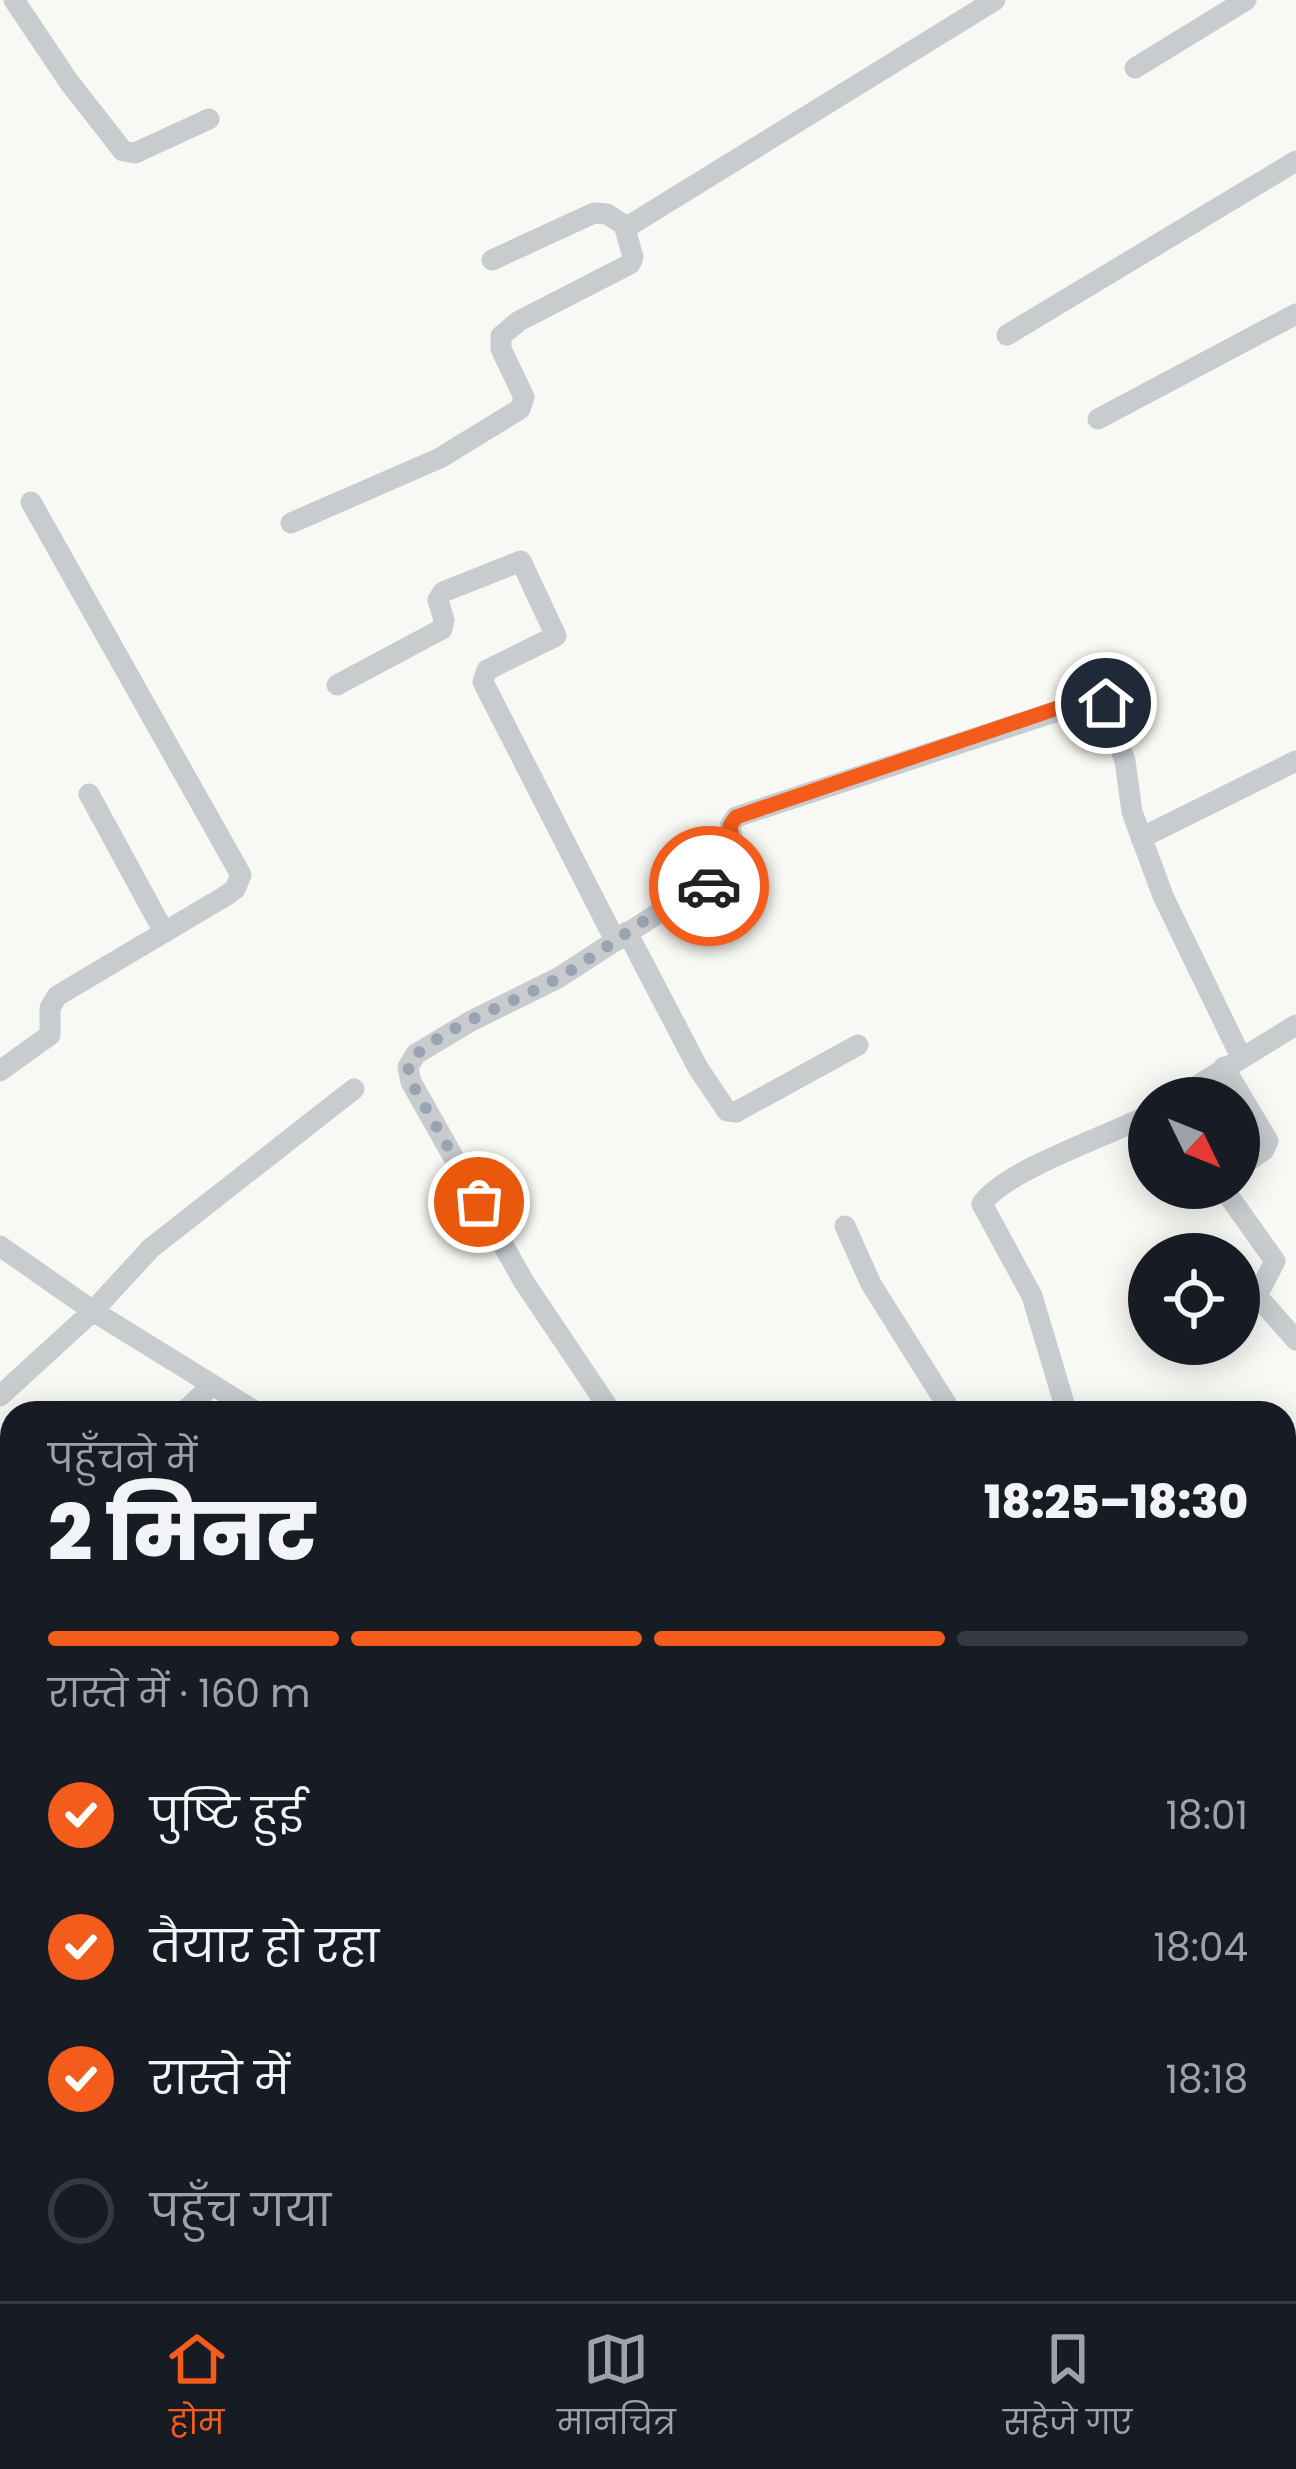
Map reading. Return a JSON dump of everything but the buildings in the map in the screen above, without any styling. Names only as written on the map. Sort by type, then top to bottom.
[{"type":"street","points":[[14,0],[123,151],[135,153],[209,118]]},
{"type":"street","points":[[492,260],[594,213],[632,224],[995,0]]},
{"type":"street","points":[[1135,68],[1246,0]]},
{"type":"street","points":[[1007,335],[1296,161]]},
{"type":"street","points":[[291,523],[440,458],[520,409],[524,397],[501,349],[501,336],[541,308],[630,263],[633,257],[624,225]]},
{"type":"street","points":[[1098,419],[1296,314]]},
{"type":"street","points":[[0,1070],[50,1035],[50,1008],[57,996],[235,890],[241,875],[31,502]]},
{"type":"street","points":[[337,685],[442,629],[445,620],[438,600],[443,592],[523,563],[556,636],[487,670],[483,682],[621,936],[727,1111],[736,1112],[858,1045]]},
{"type":"street","points":[[604,1401],[524,1282],[411,1082],[408,1066],[416,1054],[471,1021],[558,978],[677,901],[735,874],[730,826],[736,817],[1100,697],[1125,761],[1141,838],[1240,1077]]},
{"type":"street","points":[[1141,838],[1296,761]]},
{"type":"street","points":[[88,794],[164,932]]},
{"type":"street","points":[[1210,1077],[1296,1024]]},
{"type":"street","points":[[0,1396],[93,1311],[151,1249],[354,1090]]},
{"type":"street","points":[[1260,1123],[1268,1141],[1260,1153]]},
{"type":"street","points":[[1063,1401],[1032,1296],[982,1204],[989,1194],[1027,1172],[1128,1124]]},
{"type":"street","points":[[1238,1209],[1275,1262],[1257,1296],[1296,1340]]},
{"type":"street","points":[[845,1226],[871,1284],[944,1401]]},
{"type":"street","points":[[0,1246],[93,1311],[239,1401]]},
{"type":"street","points":[[195,1401],[212,1385]]},
{"type":"way so far","points":[[479,1202],[411,1082],[411,1059],[471,1021],[558,978],[664,908],[709,886]]},
{"type":"route","points":[[709,886],[737,870],[730,826],[736,817],[1090,697],[1106,703]]}]
